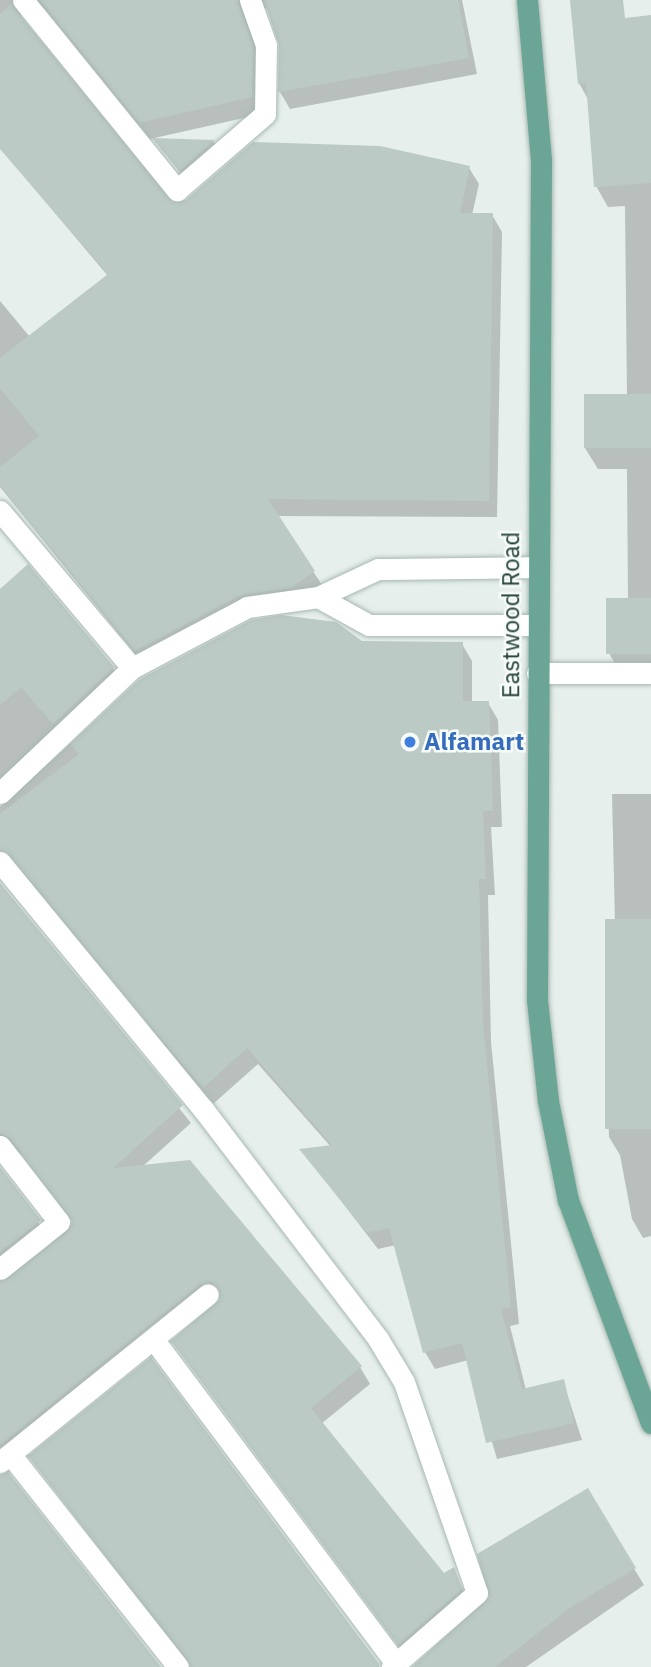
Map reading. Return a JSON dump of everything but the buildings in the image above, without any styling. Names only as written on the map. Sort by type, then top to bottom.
[{"type":"main road","name":"Eastwood Road","points":[[527,0],[541,159],[537,1000],[548,1101],[568,1200],[651,1423]]},
{"type":"street","points":[[23,0],[177,190],[265,114],[266,45],[250,0]]},
{"type":"street","points":[[0,511],[132,668]]},
{"type":"street","points":[[0,793],[132,668],[247,607],[318,597],[378,569],[537,567]]},
{"type":"street","points":[[318,597],[369,625],[537,625]]},
{"type":"street","points":[[537,673],[651,673]]},
{"type":"street","points":[[0,862],[203,1109],[378,1339],[404,1382],[477,1593],[394,1665],[154,1339]]},
{"type":"street","points":[[0,1146],[59,1222],[0,1269]]},
{"type":"street","points":[[178,1667],[5,1458],[208,1294]]},
{"type":"place","name":"Alfamart","points":[[410,742]]}]
